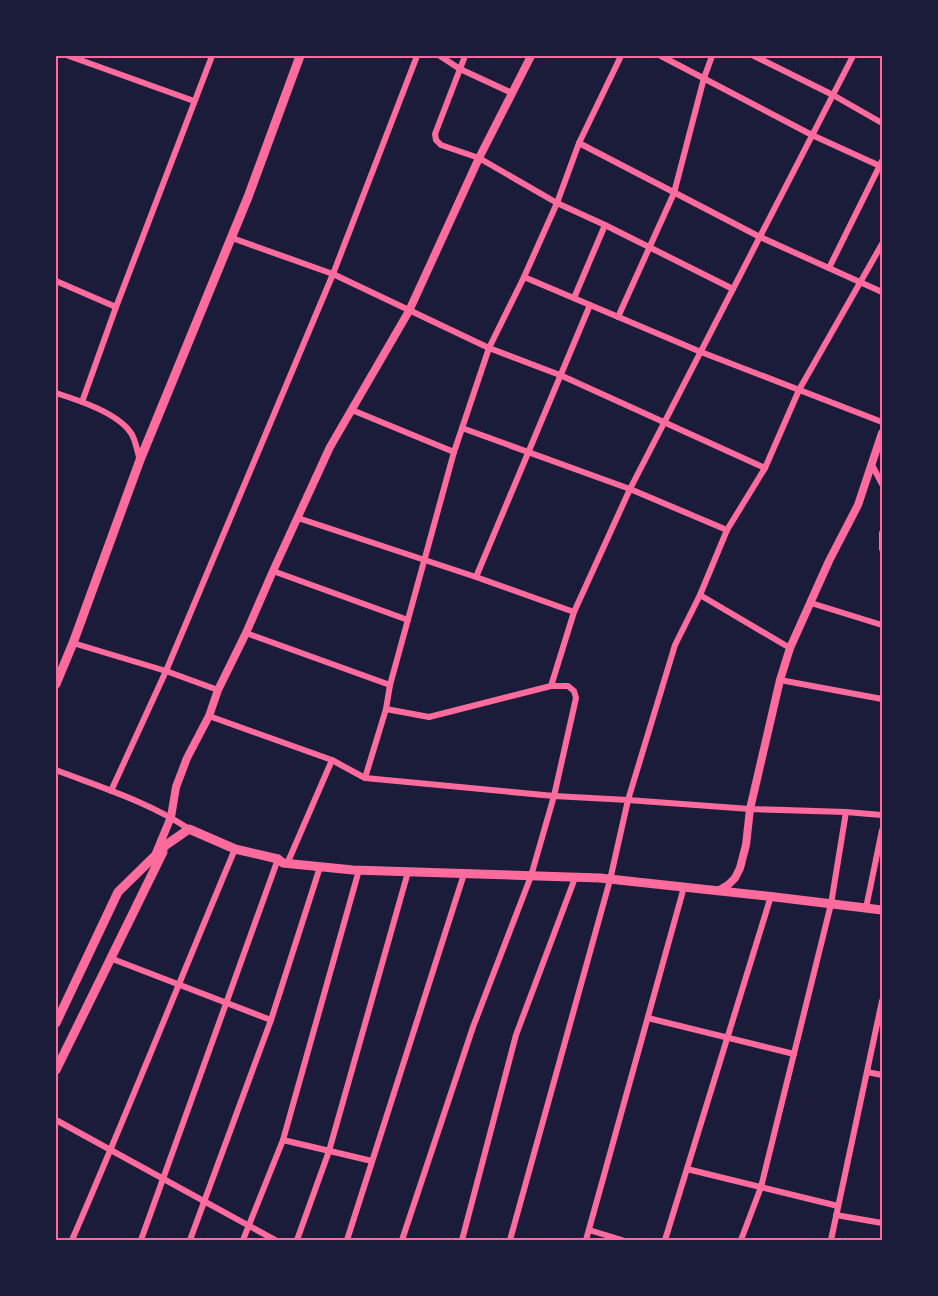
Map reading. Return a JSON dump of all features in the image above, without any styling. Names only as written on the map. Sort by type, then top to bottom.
[{"type":"main road","points":[[56,684],[140,460],[232,238],[300,56]]},
{"type":"main road","points":[[56,1023],[118,892],[166,844],[189,829],[235,849],[278,859],[287,864],[359,870],[610,880],[882,910]]},
{"type":"main road","points":[[56,1070],[166,844]]},
{"type":"street","points":[[69,56],[194,101]]},
{"type":"street","points":[[82,402],[212,56]]},
{"type":"street","points":[[111,792],[166,671],[333,274],[417,56]]},
{"type":"street","points":[[440,56],[460,69],[512,93]]},
{"type":"street","points":[[465,56],[435,134],[436,140],[441,145],[479,158],[557,203],[733,289]]},
{"type":"street","points":[[156,855],[171,817],[176,787],[187,758],[209,716],[218,690],[330,447],[409,311],[479,158],[531,56]]},
{"type":"street","points":[[365,778],[386,709],[390,685],[454,452],[489,348],[524,277],[557,203],[579,143],[621,56]]},
{"type":"street","points":[[661,56],[812,135],[881,164],[829,268]]},
{"type":"street","points":[[618,317],[674,193],[704,78],[712,56]]},
{"type":"street","points":[[754,56],[882,123]]},
{"type":"street","points":[[551,686],[574,612],[630,489],[853,56]]},
{"type":"street","points":[[579,143],[760,237],[882,292]]},
{"type":"street","points":[[574,298],[605,225]]},
{"type":"street","points":[[232,238],[333,274],[489,348],[560,375],[765,468]]},
{"type":"street","points":[[510,1240],[610,880],[628,800],[675,645],[700,595],[727,530],[765,468],[799,390],[882,244]]},
{"type":"street","points":[[524,277],[700,352],[882,422]]},
{"type":"street","points":[[56,281],[116,307]]},
{"type":"street","points":[[476,577],[590,305]]},
{"type":"street","points":[[56,393],[82,402],[119,420],[132,434],[140,460]]},
{"type":"street","points":[[352,410],[454,452]]},
{"type":"street","points":[[462,428],[630,489],[727,530]]},
{"type":"street","points":[[718,891],[735,878],[740,868],[746,845],[750,809],[780,680],[790,648],[829,561],[858,505],[882,433]]},
{"type":"street","points":[[872,465],[882,484]]},
{"type":"street","points":[[298,518],[574,612]]},
{"type":"street","points":[[882,533],[882,549]]},
{"type":"street","points":[[273,571],[408,620]]},
{"type":"street","points":[[700,595],[790,648]]},
{"type":"street","points":[[811,603],[882,625]]},
{"type":"street","points":[[246,633],[390,685]]},
{"type":"street","points":[[73,643],[166,671],[218,690]]},
{"type":"street","points":[[780,680],[882,699]]},
{"type":"street","points":[[386,709],[429,717],[551,686],[568,686],[574,691],[576,698],[554,796],[531,876],[473,1027],[402,1240]]},
{"type":"street","points":[[209,716],[332,760],[365,778],[554,796],[882,815]]},
{"type":"street","points":[[287,864],[332,760]]},
{"type":"street","points":[[56,770],[171,817],[189,829]]},
{"type":"street","points":[[741,1240],[761,1187],[831,904],[846,812]]},
{"type":"street","points":[[866,908],[882,830]]},
{"type":"street","points":[[72,1240],[235,849]]},
{"type":"street","points":[[141,1240],[278,859]]},
{"type":"street","points":[[190,1240],[271,1020],[320,867]]},
{"type":"street","points":[[243,1240],[283,1140],[359,870]]},
{"type":"street","points":[[297,1240],[329,1151],[408,872]]},
{"type":"street","points":[[347,1240],[464,874]]},
{"type":"street","points":[[462,1240],[516,1035],[575,878]]},
{"type":"street","points":[[586,1240],[684,887]]},
{"type":"street","points":[[665,1240],[771,896]]},
{"type":"street","points":[[110,958],[271,1020]]},
{"type":"street","points":[[831,1240],[882,1001]]},
{"type":"street","points":[[648,1018],[794,1054]]},
{"type":"street","points":[[867,1072],[882,1075]]},
{"type":"street","points":[[56,1120],[274,1240]]},
{"type":"street","points":[[283,1140],[372,1161]]},
{"type":"street","points":[[687,1169],[838,1206]]},
{"type":"street","points":[[836,1215],[882,1222]]},
{"type":"street","points":[[589,1230],[622,1240]]}]
